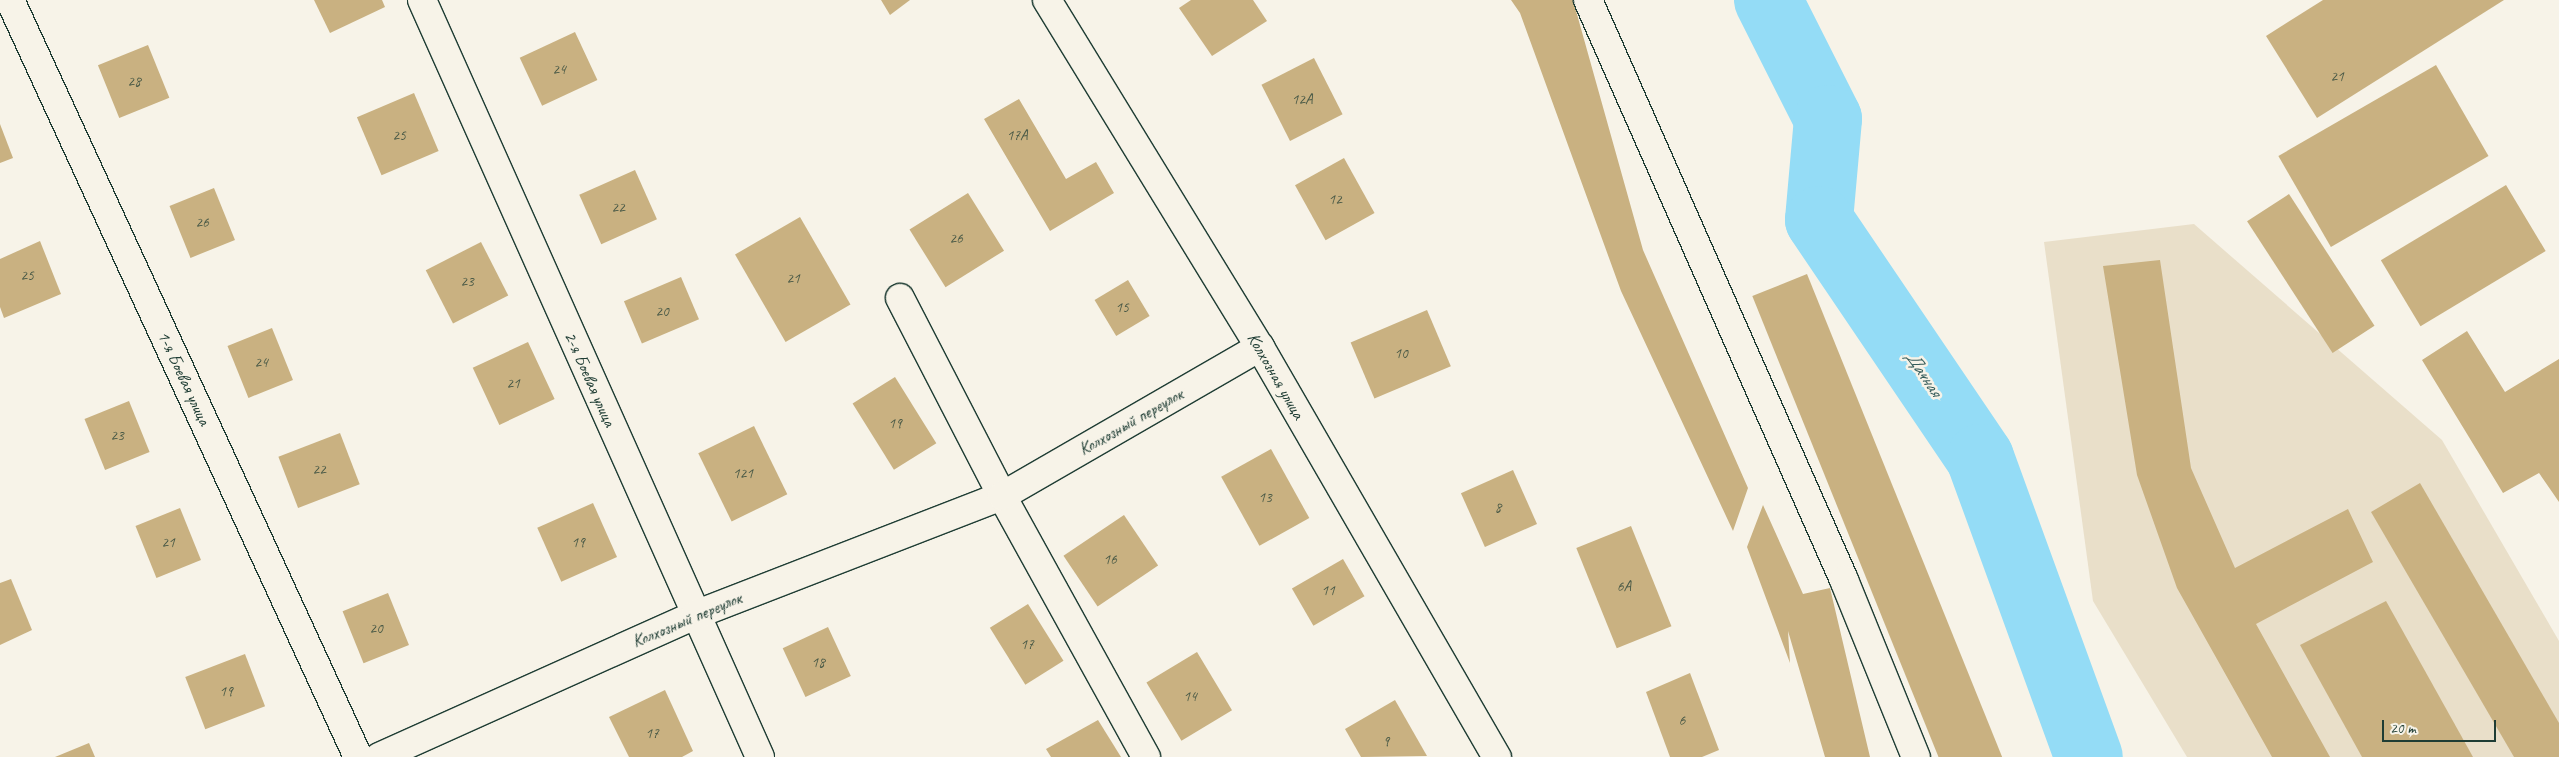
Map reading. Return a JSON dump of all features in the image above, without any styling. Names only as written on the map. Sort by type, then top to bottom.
[{"type":"street","name":"1-я Боевая улица","points":[[10,0],[358,757]]},
{"type":"street","name":"2-я Боевая улица","points":[[422,0],[760,757]]},
{"type":"street","name":"Колхозная улица","points":[[1047,0],[1260,347],[1497,757]]},
{"type":"street","points":[[1588,0],[1844,580],[1916,757]]},
{"type":"street","points":[[900,298],[1002,496],[1146,757]]},
{"type":"street","name":"Колхозный переулок","points":[[379,757],[696,615],[1002,496],[1260,347]]},
{"type":"shaded area","points":[[2194,224],[2442,440],[2559,641],[2559,757],[2187,757],[2093,601],[2044,242]]},
{"type":"building","points":[[314,0],[382,0],[385,7],[330,33]]},
{"type":"building","points":[[881,0],[910,0],[890,15]]},
{"type":"building","points":[[1191,0],[1253,0],[1267,21],[1212,56],[1179,8]]},
{"type":"building","points":[[1511,0],[1573,0],[1643,250],[1748,488],[1733,531],[1621,291],[1520,13]]},
{"type":"building","points":[[2323,0],[2504,0],[2317,118],[2266,36]]},
{"type":"building","points":[[575,32],[597,80],[542,106],[520,58]]},
{"type":"building","points":[[148,45],[169,98],[119,118],[98,65]]},
{"type":"building","points":[[1314,58],[1343,114],[1290,141],[1261,85]]},
{"type":"building","points":[[2436,65],[2488,156],[2331,247],[2278,156]]},
{"type":"building","points":[[414,93],[439,151],[382,175],[357,117]]},
{"type":"building","points":[[1019,99],[1066,179],[1096,162],[1114,193],[1050,231],[984,119]]},
{"type":"building","points":[[0,124],[13,158],[0,163]]},
{"type":"building","points":[[1344,158],[1375,213],[1326,240],[1295,185]]},
{"type":"building","points":[[635,170],[657,219],[601,244],[579,195]]},
{"type":"building","points":[[2506,185],[2546,251],[2421,326],[2381,260]]},
{"type":"building","points":[[214,188],[235,240],[190,258],[169,206]]},
{"type":"building","points":[[968,193],[1004,251],[946,287],[909,230]]},
{"type":"building","points":[[2289,194],[2375,326],[2333,353],[2247,221]]},
{"type":"building","points":[[800,217],[850,304],[786,342],[735,254]]},
{"type":"building","points":[[40,241],[61,294],[4,318],[0,307],[0,259]]},
{"type":"building","points":[[481,242],[508,295],[453,324],[426,270]]},
{"type":"building","points":[[2160,260],[2191,468],[2235,568],[2348,509],[2373,562],[2256,624],[2330,757],[2272,757],[2177,588],[2137,475],[2103,266]]},
{"type":"building","points":[[1807,274],[2002,757],[1939,757],[1752,296]]},
{"type":"building","points":[[681,277],[699,319],[642,344],[624,301]]},
{"type":"building","points":[[1128,280],[1150,316],[1116,336],[1095,300]]},
{"type":"building","points":[[1427,310],[1451,366],[1374,399],[1351,342]]},
{"type":"building","points":[[272,328],[293,380],[248,398],[227,346]]},
{"type":"building","points":[[2467,331],[2505,392],[2559,359],[2559,502],[2539,473],[2503,493],[2422,360]]},
{"type":"building","points":[[528,342],[555,399],[499,425],[473,368]]},
{"type":"building","points":[[895,377],[936,443],[894,470],[853,403]]},
{"type":"building","points":[[129,401],[150,452],[105,470],[84,419]]},
{"type":"building","points":[[754,426],[787,494],[732,521],[698,453]]},
{"type":"building","points":[[340,433],[360,484],[298,508],[278,457]]},
{"type":"building","points":[[1271,449],[1309,518],[1259,546],[1221,477]]},
{"type":"building","points":[[1513,470],[1537,524],[1485,547],[1461,493]]},
{"type":"building","points":[[2420,483],[2559,723],[2559,757],[2514,757],[2371,512]]},
{"type":"building","points":[[593,503],[617,557],[561,582],[537,528]]},
{"type":"building","points":[[1763,505],[1803,594],[1830,588],[1870,757],[1825,757],[1788,631],[1790,663],[1747,547]]},
{"type":"building","points":[[180,508],[201,560],[156,578],[135,526]]},
{"type":"building","points":[[1124,515],[1158,566],[1098,606],[1063,556]]},
{"type":"building","points":[[1631,526],[1671,626],[1617,648],[1576,548]]},
{"type":"building","points":[[1343,559],[1364,596],[1313,626],[1292,588]]},
{"type":"building","points":[[11,579],[32,630],[0,645],[0,583]]},
{"type":"building","points":[[388,593],[409,645],[364,663],[343,611]]},
{"type":"building","points":[[2386,601],[2473,757],[2362,757],[2300,645]]},
{"type":"building","points":[[1028,604],[1064,661],[1025,685],[990,628]]},
{"type":"building","points":[[828,627],[851,676],[806,697],[783,648]]},
{"type":"building","points":[[1197,652],[1232,710],[1181,741],[1146,682]]},
{"type":"building","points":[[245,654],[265,706],[205,729],[185,677]]},
{"type":"building","points":[[1690,673],[1719,750],[1702,757],[1670,757],[1646,692]]},
{"type":"building","points":[[665,690],[693,751],[682,757],[629,757],[609,717]]},
{"type":"building","points":[[1395,700],[1427,756],[1361,757],[1345,729]]},
{"type":"building","points":[[1098,720],[1121,757],[1051,757],[1046,749]]},
{"type":"building","points":[[89,743],[95,757],[55,757]]},
{"type":"waterway","name":"Дачная","points":[[1768,0],[1828,119],[1819,220],[1980,458],[2089,757]]}]
